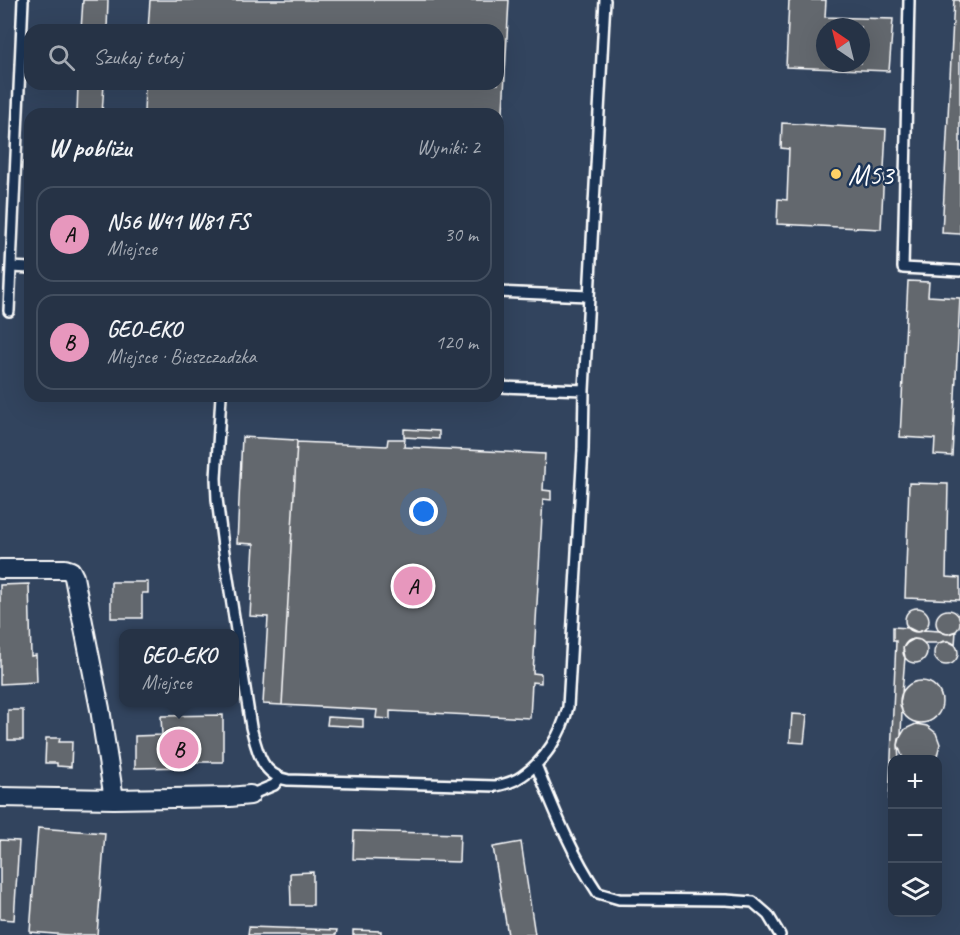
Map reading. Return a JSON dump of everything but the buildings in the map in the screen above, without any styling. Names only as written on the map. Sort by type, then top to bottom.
[{"type":"street","points":[[0,569],[65,568],[71,571],[100,709],[114,799]]},
{"type":"street","points":[[0,797],[114,799],[250,795]]},
{"type":"lane","points":[[9,311],[23,0]]},
{"type":"lane","points":[[239,648],[254,738],[261,760],[279,779],[496,786],[522,776],[536,765],[556,738],[563,725],[568,707],[605,0]]},
{"type":"lane","points":[[909,0],[903,268],[960,271]]},
{"type":"lane","points":[[11,267],[24,268]]},
{"type":"lane","points":[[504,292],[588,296]]},
{"type":"lane","points":[[504,387],[584,390]]},
{"type":"lane","points":[[221,402],[216,478],[219,522],[236,629]]},
{"type":"lane","points":[[536,765],[559,821],[584,871],[598,893],[619,899],[753,902],[768,915],[780,935]]},
{"type":"lane","points":[[250,795],[274,785],[279,779]]},
{"type":"place","name":"M53","points":[[836,174]]},
{"type":"place","name":"N56 W41 W81 FS","points":[[413,586]]},
{"type":"place","name":"GEO-EKO","points":[[179,749]]}]
